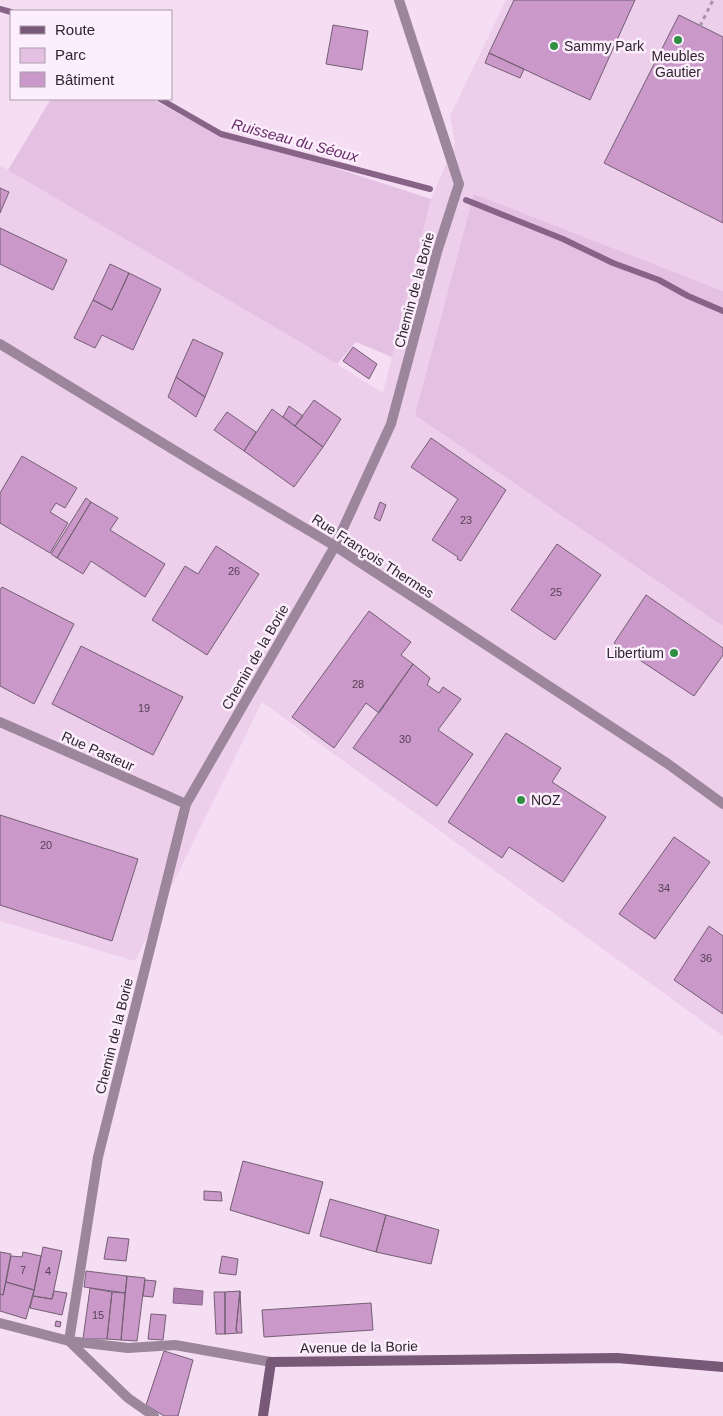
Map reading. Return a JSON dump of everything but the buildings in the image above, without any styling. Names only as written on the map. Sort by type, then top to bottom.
[{"type":"street","name":"Chemin de la Borie","points":[[69,1341],[98,1157],[186,804],[335,546],[392,424],[437,252],[459,184],[399,0]]},
{"type":"street","name":"Rue François Thermes","points":[[0,344],[335,546],[668,764],[723,804]]},
{"type":"street","name":"Rue Pasteur","points":[[0,722],[186,804]]},
{"type":"street","name":"Avenue de la Borie","points":[[0,1323],[69,1341],[128,1348],[175,1345],[271,1362],[617,1358],[723,1367]]},
{"type":"street","points":[[69,1341],[128,1398],[154,1416]]},
{"type":"street","points":[[263,1416],[271,1362]]},
{"type":"path","points":[[700,26],[713,0]]},
{"type":"shaded area","points":[[506,0],[723,0],[723,291],[474,194],[723,619],[723,1036],[262,702],[135,961],[0,921],[0,165],[383,393],[431,199],[455,143],[450,116]]},
{"type":"shaded area","points":[[174,1288],[203,1291],[202,1305],[173,1303]]},
{"type":"green space","points":[[50,100],[154,100],[196,123],[431,199],[392,357],[356,342],[337,364],[8,170]]},
{"type":"green space","points":[[474,194],[723,291],[723,626],[415,415]]},
{"type":"waterway","name":"Ruisseau du Séoux","points":[[0,9],[10,12]]},
{"type":"waterway","name":"Ruisseau du Séoux","points":[[162,100],[221,134],[430,189]]},
{"type":"waterway","name":"Ruisseau du Séoux","points":[[466,200],[563,239],[613,263],[659,280],[688,296],[723,311]]},
{"type":"place","name":"Meubles Gautier","points":[[678,40]]},
{"type":"place","name":"Sammy Park","points":[[554,46]]},
{"type":"place","name":"Libertium","points":[[674,653]]},
{"type":"place","name":"NOZ","points":[[521,800]]}]
